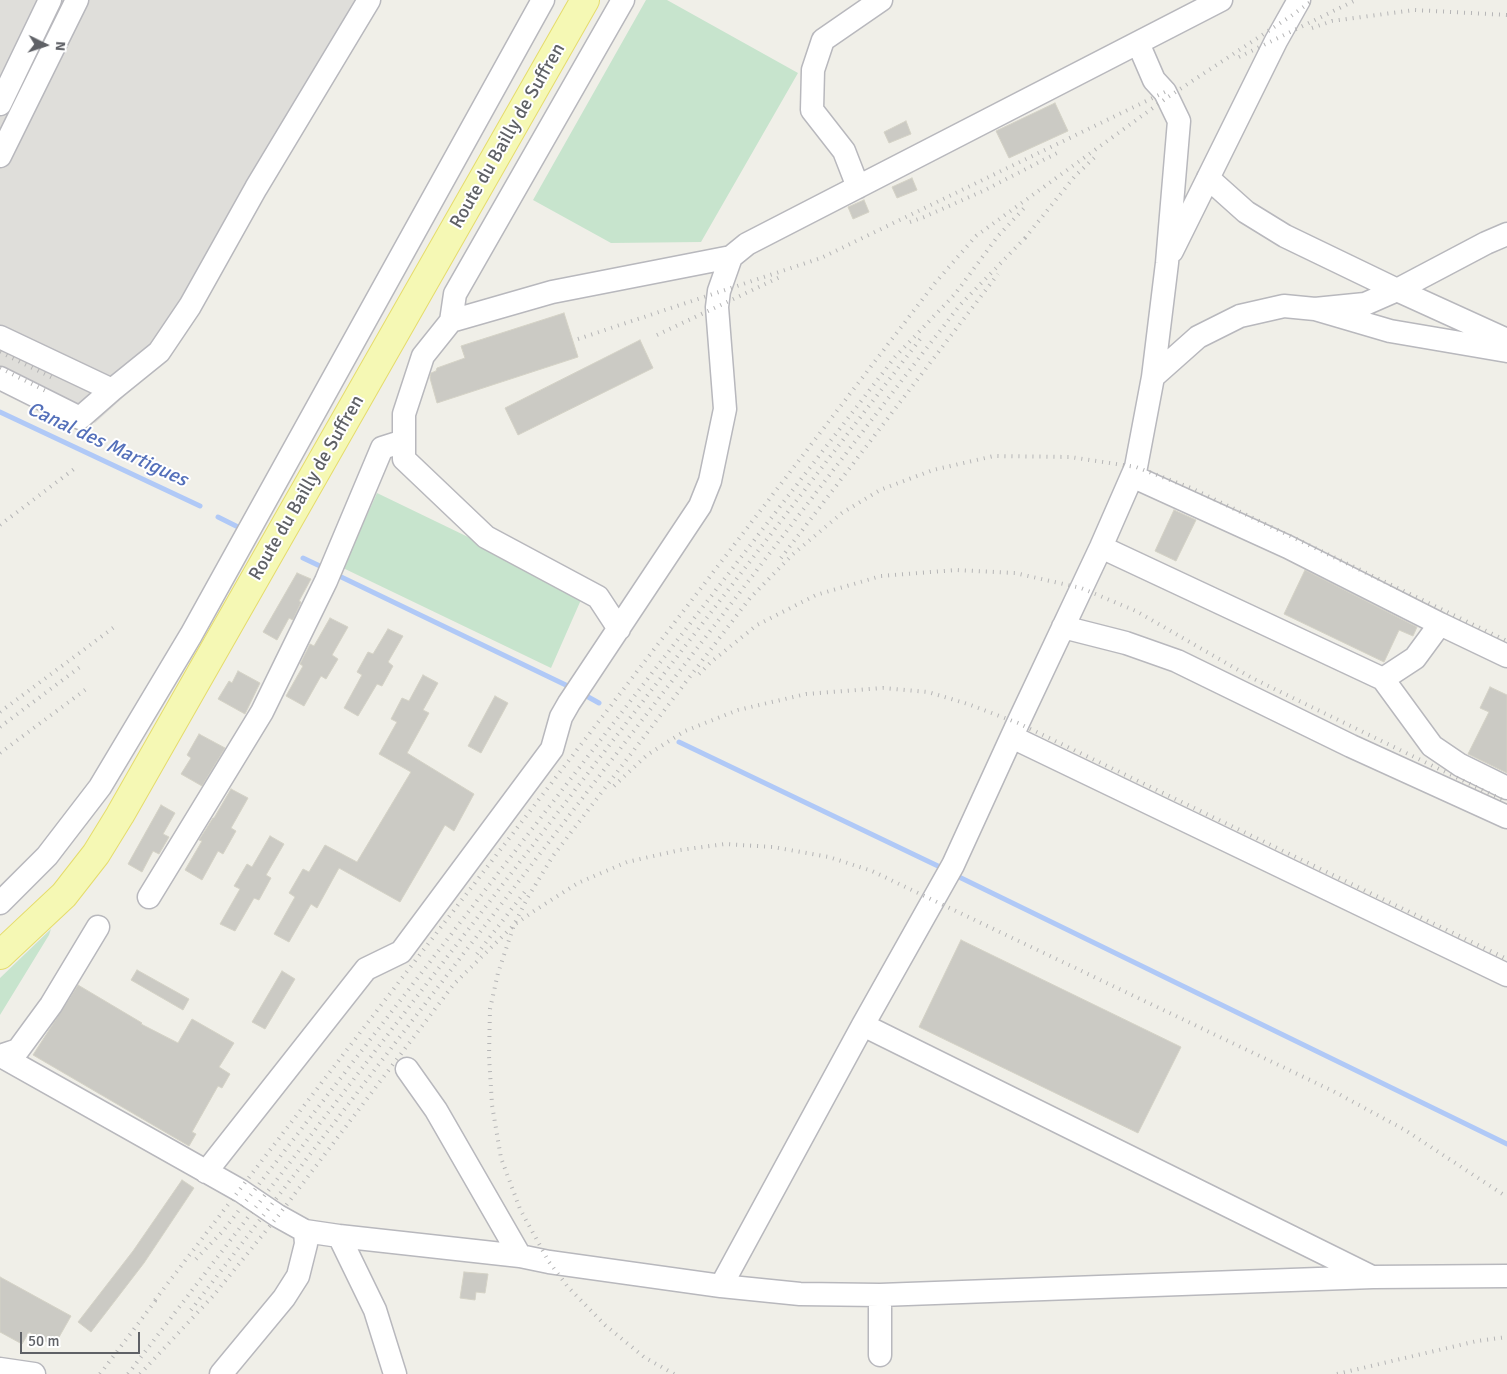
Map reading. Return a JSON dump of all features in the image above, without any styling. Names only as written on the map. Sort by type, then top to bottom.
[{"type":"main road","name":"Route du Bailly de Suffren","points":[[0,955],[64,894],[96,854],[120,815],[586,0]]},
{"type":"street","points":[[0,104],[50,0]]},
{"type":"street","points":[[0,156],[77,0]]},
{"type":"street","points":[[0,378],[80,418],[159,352],[190,306],[256,188],[369,0]]},
{"type":"street","points":[[0,903],[46,856],[100,787],[191,635],[543,0]]},
{"type":"street","points":[[619,629],[598,597],[486,537],[404,459],[404,414],[423,356],[452,321],[455,294],[623,0]]},
{"type":"street","points":[[858,187],[844,151],[812,110],[812,70],[823,40],[881,0]]},
{"type":"street","points":[[452,321],[552,292],[731,257],[747,244],[1221,0]]},
{"type":"street","points":[[1166,263],[1276,41],[1299,0]]},
{"type":"street","points":[[721,1286],[863,1025],[953,866],[1101,547],[1136,467],[1153,377],[1179,121],[1166,92],[1154,80],[1138,43]]},
{"type":"street","points":[[1208,178],[1246,212],[1285,236],[1507,340]]},
{"type":"street","points":[[1315,309],[1365,304],[1397,290],[1507,234]]},
{"type":"street","points":[[206,1172],[366,969],[401,952],[552,749],[561,717],[569,703],[700,506],[710,481],[725,409],[717,307],[719,291],[731,257]]},
{"type":"street","points":[[1153,377],[1198,337],[1240,316],[1284,306],[1315,309],[1390,331],[1507,351]]},
{"type":"street","points":[[0,336],[112,390]]},
{"type":"street","points":[[150,897],[262,712],[326,581],[382,448],[404,441]]},
{"type":"street","points":[[1132,476],[1288,547],[1507,656]]},
{"type":"street","points":[[1101,547],[1383,679],[1432,746],[1460,765],[1507,788]]},
{"type":"street","points":[[1383,679],[1415,658],[1440,624]]},
{"type":"street","points":[[1063,627],[1126,642],[1177,661],[1351,746],[1507,817]]},
{"type":"street","points":[[1012,737],[1507,975]]},
{"type":"street","points":[[0,1056],[18,1050],[28,1038],[51,1005],[98,927]]},
{"type":"street","points":[[863,1025],[1373,1277]]},
{"type":"street","points":[[0,1056],[241,1191],[278,1216],[305,1231],[339,1236],[520,1256],[548,1262],[721,1286],[800,1294],[880,1295],[1373,1277],[1507,1276]]},
{"type":"street","points":[[407,1069],[436,1110],[484,1197],[520,1256]]},
{"type":"street","points":[[221,1374],[284,1298],[298,1276],[306,1244],[305,1231]]},
{"type":"street","points":[[339,1236],[375,1310],[394,1374]]},
{"type":"street","points":[[880,1295],[880,1355]]},
{"type":"street","points":[[0,1369],[34,1374]]},
{"type":"shaded area","points":[[0,0],[376,0],[162,362],[95,423],[0,379]]},
{"type":"green space","points":[[646,0],[667,0],[798,73],[701,242],[611,243],[533,200]]},
{"type":"green space","points":[[377,493],[584,593],[551,668],[343,568]]},
{"type":"green space","points":[[51,929],[49,935],[0,1015],[0,978]]},
{"type":"building","points":[[1055,103],[1068,131],[1009,158],[996,131]]},
{"type":"building","points":[[906,121],[911,134],[889,143],[884,132]]},
{"type":"building","points":[[912,178],[917,190],[897,198],[892,187]]},
{"type":"building","points":[[864,200],[869,212],[853,219],[848,207]]},
{"type":"building","points":[[564,313],[578,357],[437,403],[430,378],[431,373],[436,371],[437,368],[465,358],[461,346]]},
{"type":"building","points":[[640,340],[653,368],[518,435],[505,408]]},
{"type":"building","points":[[1174,510],[1196,520],[1176,561],[1155,551]]},
{"type":"building","points":[[1305,570],[1417,627],[1413,636],[1399,630],[1384,662],[1284,614]]},
{"type":"building","points":[[297,573],[311,579],[299,601],[301,602],[293,620],[289,618],[277,640],[263,632]]},
{"type":"building","points":[[330,618],[348,627],[332,655],[338,659],[326,679],[321,676],[304,706],[286,696],[303,666],[300,664],[310,644],[314,646]]},
{"type":"building","points":[[388,629],[403,636],[388,662],[393,666],[382,686],[377,684],[358,716],[344,708],[362,675],[357,672],[368,652],[373,654]]},
{"type":"building","points":[[238,671],[260,683],[245,714],[218,699],[229,681],[232,683]]},
{"type":"building","points":[[423,675],[438,683],[423,710],[429,713],[407,753],[474,794],[454,831],[445,825],[400,902],[339,868],[317,908],[311,904],[289,942],[274,934],[295,897],[289,893],[303,869],[309,872],[325,845],[357,862],[411,772],[379,754],[397,722],[391,719],[402,698],[409,701]]},
{"type":"building","points":[[1490,687],[1507,695],[1507,773],[1468,754],[1489,712],[1480,708]]},
{"type":"building","points":[[495,696],[508,703],[481,753],[468,746]]},
{"type":"building","points":[[199,734],[225,748],[202,786],[181,774],[191,758],[187,755]]},
{"type":"building","points":[[231,789],[248,798],[231,828],[236,831],[223,854],[218,851],[202,880],[185,870],[202,841],[199,840]]},
{"type":"building","points":[[161,805],[175,813],[163,834],[169,837],[159,854],[153,851],[142,872],[128,864]]},
{"type":"building","points":[[270,836],[284,844],[266,875],[271,878],[259,900],[254,898],[235,931],[220,924],[240,889],[234,886],[247,864],[252,867]]},
{"type":"building","points":[[961,940],[1181,1047],[1138,1133],[919,1027]]},
{"type":"building","points":[[137,970],[189,999],[183,1010],[131,980]]},
{"type":"building","points":[[282,971],[295,979],[265,1029],[252,1022]]},
{"type":"building","points":[[78,985],[141,1024],[178,1043],[192,1019],[234,1043],[219,1067],[230,1074],[222,1088],[218,1086],[192,1132],[196,1134],[189,1146],[33,1055]]},
{"type":"building","points":[[182,1180],[194,1188],[144,1263],[91,1332],[78,1322],[133,1251]]},
{"type":"building","points":[[464,1272],[488,1274],[485,1293],[476,1292],[475,1300],[460,1298]]},
{"type":"building","points":[[0,1277],[71,1316],[54,1346],[29,1332],[22,1344],[0,1332]]},
{"type":"waterway","name":"Canal des Martigues","points":[[0,412],[200,506]]},
{"type":"waterway","points":[[218,517],[240,528]]},
{"type":"waterway","points":[[303,558],[322,567]]},
{"type":"waterway","points":[[335,574],[572,688]]},
{"type":"waterway","points":[[581,693],[599,703]]},
{"type":"waterway","points":[[679,742],[940,867]]},
{"type":"waterway","points":[[955,875],[1507,1144]]},
{"type":"railway","points":[[155,1300],[935,283],[976,236],[1168,97],[1313,0]]},
{"type":"railway","points":[[1239,57],[1356,0]]},
{"type":"railway","points":[[1312,28],[1332,21],[1414,10],[1507,15]]},
{"type":"railway","points":[[578,339],[821,258],[1167,91]]},
{"type":"railway","points":[[910,222],[983,191],[1057,153]]},
{"type":"railway","points":[[1025,238],[1075,176],[1095,157]]},
{"type":"railway","points":[[196,1259],[223,1231],[895,357],[955,294],[998,236],[1027,205]]},
{"type":"railway","points":[[191,1310],[960,305],[1029,234]]},
{"type":"railway","points":[[781,558],[998,274]]},
{"type":"railway","points":[[657,335],[780,277]]},
{"type":"railway","points":[[128,1374],[921,338]]},
{"type":"railway","points":[[0,352],[55,379]]},
{"type":"railway","points":[[0,368],[48,392]]},
{"type":"railway","points":[[674,1374],[644,1357],[605,1325],[568,1287],[549,1262],[520,1209],[501,1158],[492,1105],[489,1056],[490,1009],[498,973],[514,925],[528,897],[553,856],[750,598],[792,555],[842,513],[880,490],[933,470],[994,456],[1070,457],[1136,467],[1191,488],[1507,641]]},
{"type":"railway","points":[[0,525],[74,469]]},
{"type":"railway","points":[[699,674],[757,625],[816,595],[881,576],[956,570],[1015,573],[1081,588],[1136,611],[1254,679],[1507,802]]},
{"type":"railway","points":[[0,712],[117,625]]},
{"type":"railway","points":[[0,727],[84,664]]},
{"type":"railway","points":[[0,753],[89,687]]},
{"type":"railway","points":[[614,786],[647,755],[685,731],[738,710],[806,694],[883,688],[928,692],[968,704],[1018,723],[1507,959]]},
{"type":"railway","points":[[140,1374],[213,1296],[278,1216],[454,984],[514,925],[578,883],[627,862],[680,850],[725,844],[773,847],[829,857],[872,871],[1333,1091],[1405,1130],[1507,1197]]},
{"type":"railway","points":[[477,954],[527,889]]},
{"type":"railway","points":[[100,1374],[159,1296]]},
{"type":"railway","points":[[1337,1374],[1477,1341],[1507,1337]]}]
